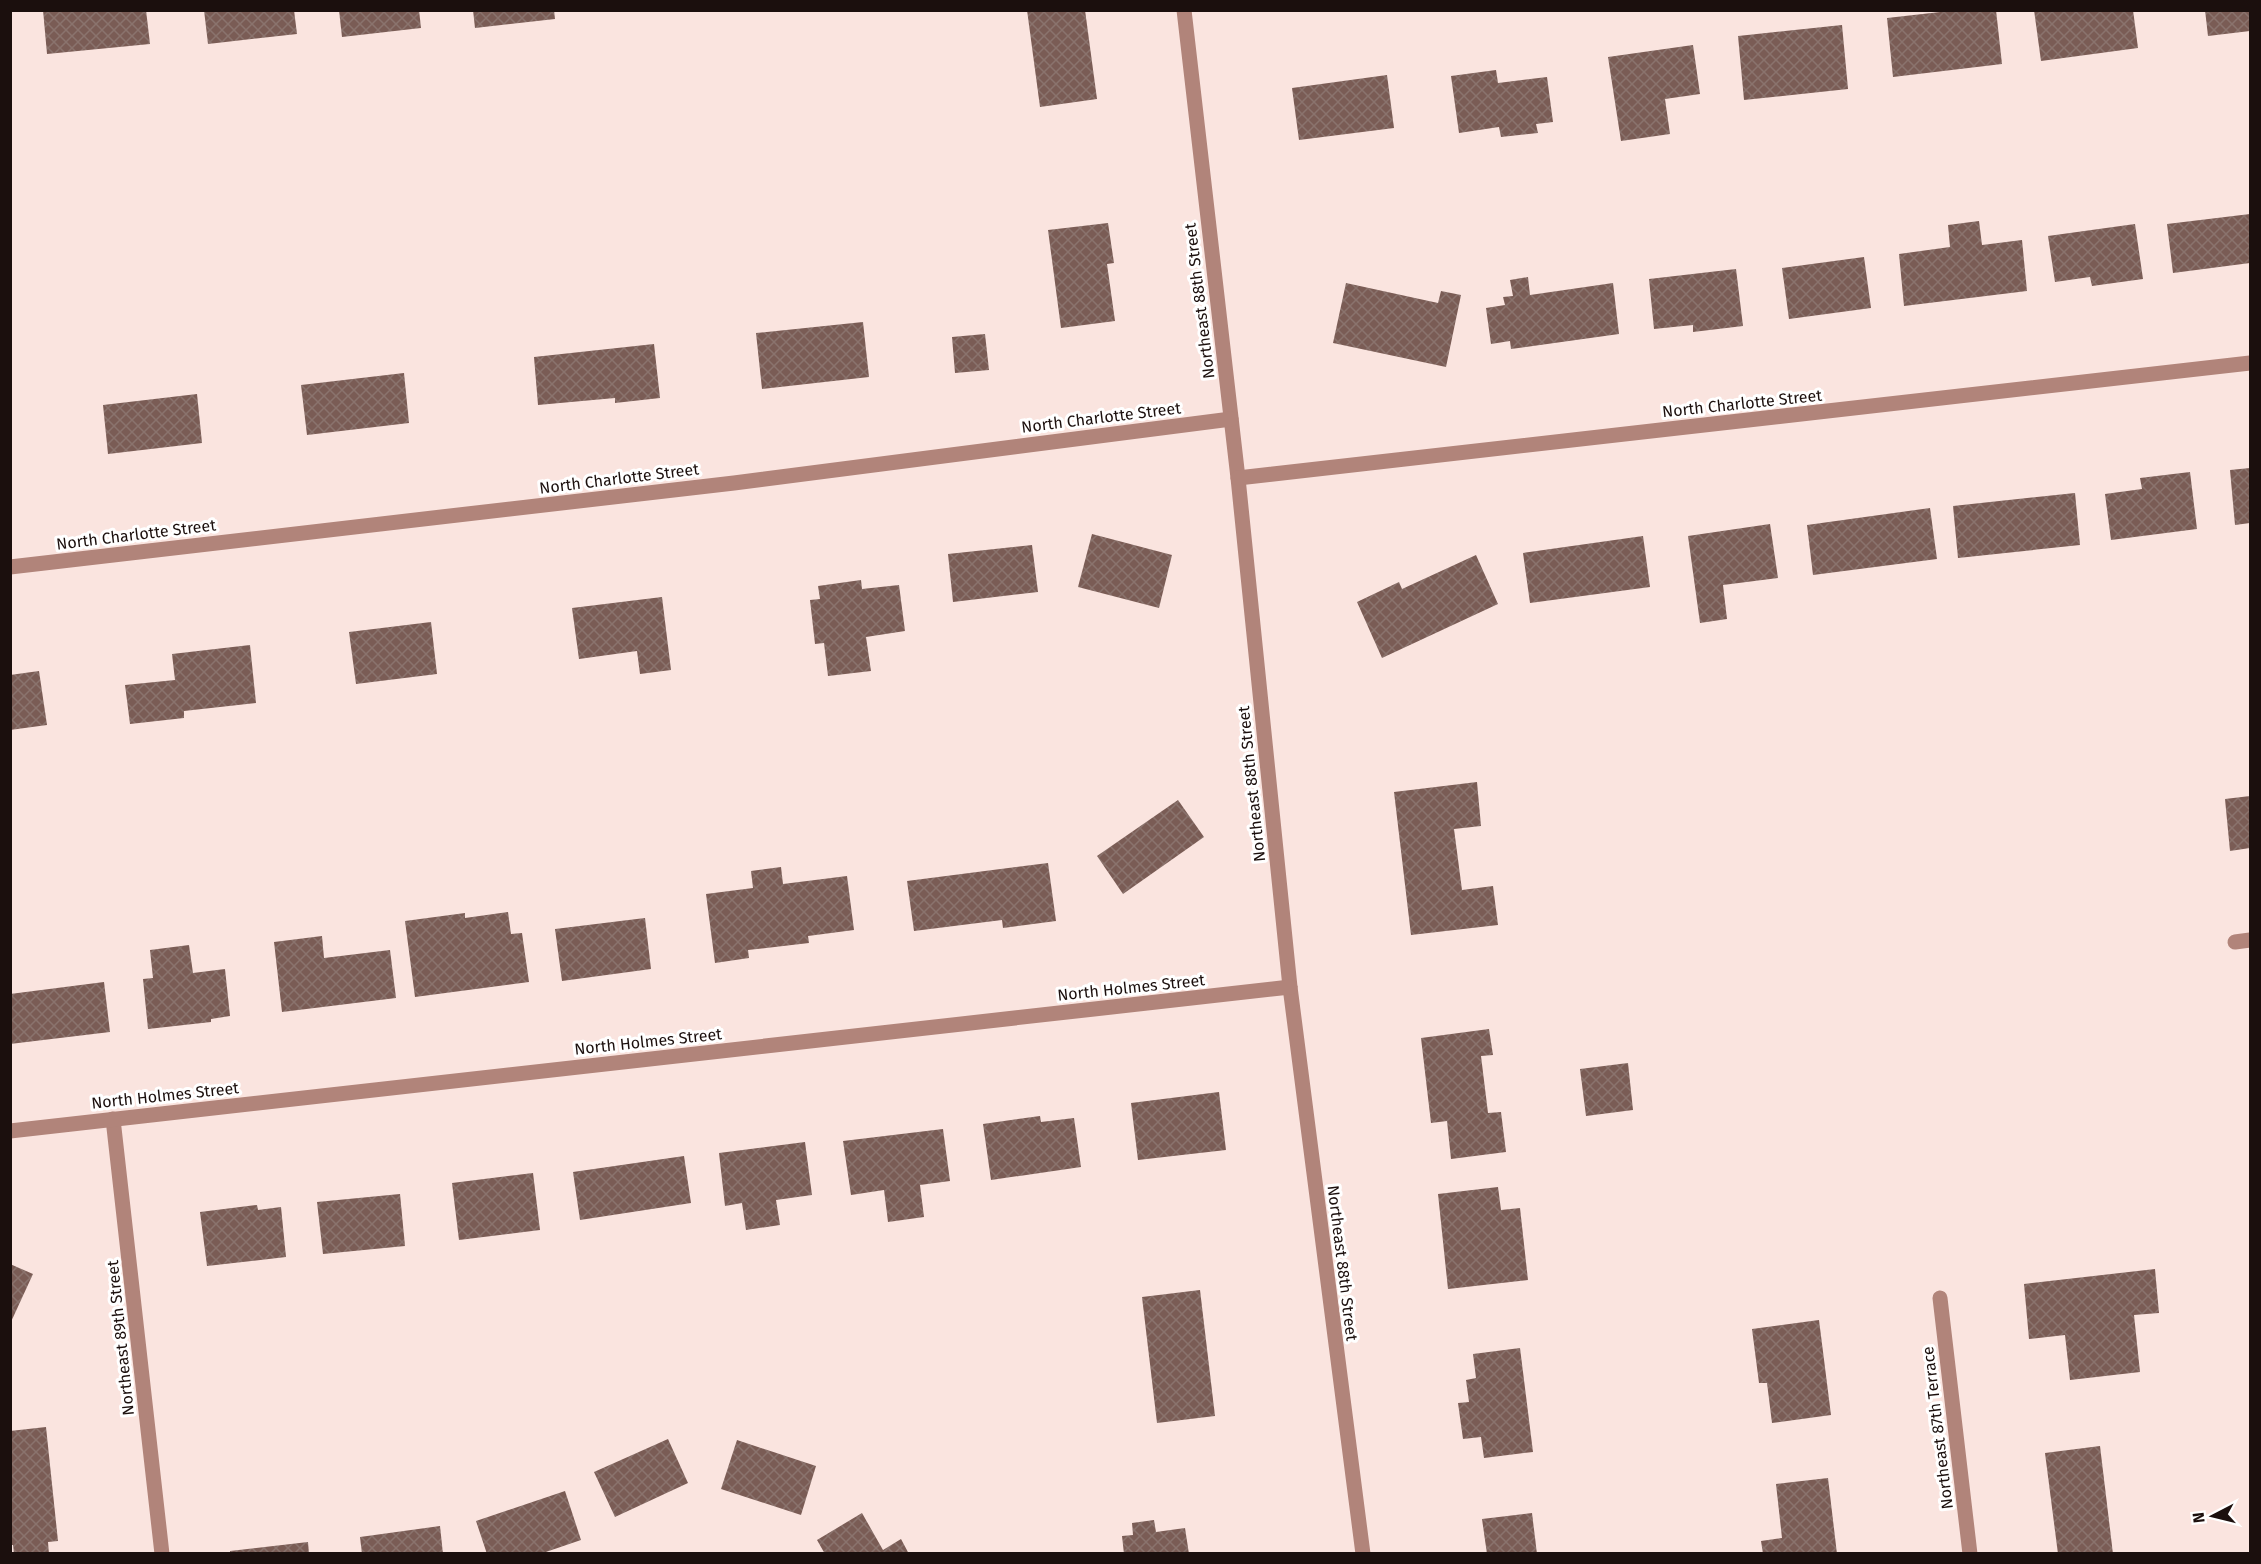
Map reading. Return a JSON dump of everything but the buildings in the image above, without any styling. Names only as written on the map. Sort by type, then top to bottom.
[{"type":"street","name":"Northeast 88th Street","points":[[1184,10],[1238,478],[1290,987],[1363,1554]]},
{"type":"street","name":"North Charlotte Street","points":[[1238,478],[2250,363]]},
{"type":"street","name":"North Charlotte Street","points":[[10,567],[723,484],[1231,418]]},
{"type":"street","name":"North Holmes Street","points":[[10,1131],[1290,987]]},
{"type":"street","name":"Northeast 89th Street","points":[[114,1119],[162,1554]]},
{"type":"street","name":"Northeast 87th Terrace","points":[[1940,1298],[1970,1554]]}]
